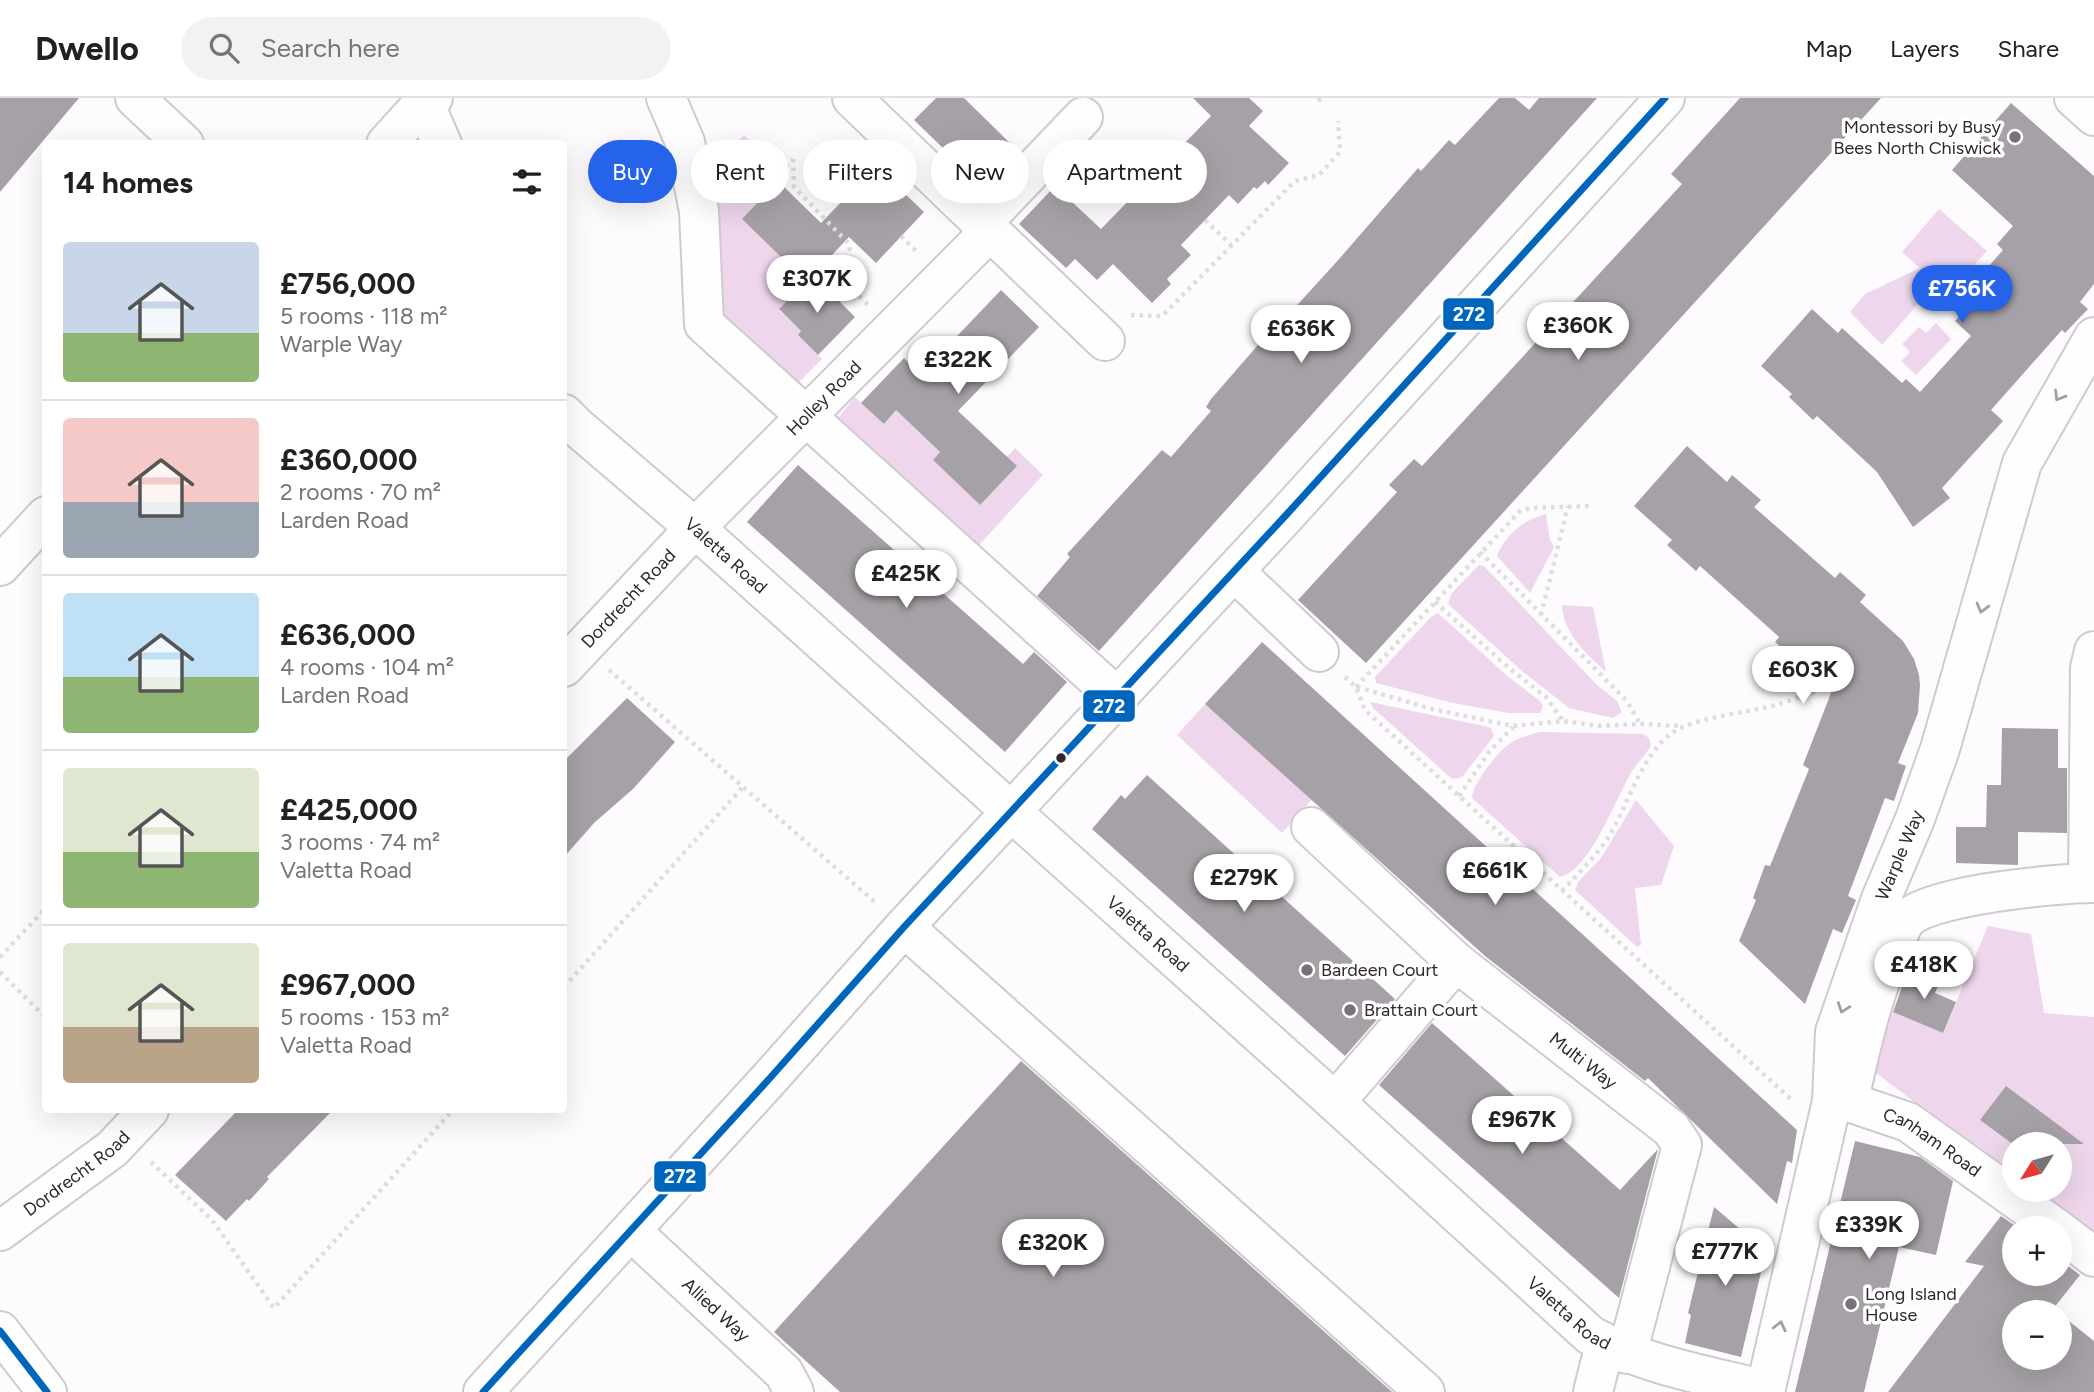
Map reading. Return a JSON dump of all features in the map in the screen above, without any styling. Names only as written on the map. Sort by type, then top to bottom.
[{"type":"street","points":[[135,98],[180,140]]},
{"type":"street","points":[[666,98],[685,142],[699,211],[704,324],[1118,698]]},
{"type":"street","points":[[852,98],[986,227],[1117,328]]},
{"type":"street","points":[[483,1392],[904,927],[1118,698],[1665,98]]},
{"type":"street","points":[[2074,98],[2094,116]]},
{"type":"street","points":[[390,140],[427,99],[441,140]]},
{"type":"street","name":"Holley Road","points":[[695,528],[893,330],[1083,117]]},
{"type":"street","name":"Warple Way","points":[[1765,1391],[1827,1103],[1835,1032],[1881,900],[1915,819],[1940,749],[2022,463],[2094,337]]},
{"type":"street","name":"Valetta Road","points":[[567,417],[695,528],[1335,1102],[1590,1335],[1616,1349],[1765,1391]]},
{"type":"street","points":[[0,566],[42,520]]},
{"type":"street","name":"Dordrecht Road","points":[[573,657],[695,528]]},
{"type":"street","points":[[1234,571],[1319,652]]},
{"type":"street","points":[[1827,1103],[1906,920],[1924,907],[1969,897],[2023,888],[2091,883],[2090,668],[2094,650]]},
{"type":"street","name":"Multi Way","points":[[1311,827],[1456,962],[1671,1129],[1682,1145],[1616,1349],[1593,1392]]},
{"type":"street","points":[[904,927],[1425,1392]]},
{"type":"street","points":[[1335,1102],[1456,962]]},
{"type":"street","name":"Canham Road","points":[[1827,1103],[1908,1122],[2039,1216]]},
{"type":"street","name":"Dordrecht Road","points":[[0,1231],[112,1149],[146,1114]]},
{"type":"street","name":"Allied Way","points":[[631,1231],[784,1373],[794,1392]]},
{"type":"street","name":"Canham Road","points":[[2072,1240],[2094,1256]]},
{"type":"street","points":[[0,1331],[47,1392]]},
{"type":"path","points":[[1117,328],[1162,316],[1295,181],[1319,175],[1339,152],[1338,121]]},
{"type":"path","points":[[789,163],[793,159],[794,187],[849,243],[855,292]]},
{"type":"path","points":[[1205,220],[1231,245]]},
{"type":"path","points":[[835,297],[844,289],[855,292],[893,330]]},
{"type":"path","points":[[1541,615],[1568,506]]},
{"type":"path","points":[[1356,687],[1520,511],[1531,508],[1591,506]]},
{"type":"path","points":[[1480,552],[1627,701],[1640,724]]},
{"type":"path","points":[[1435,602],[1546,697],[1563,721]]},
{"type":"path","points":[[573,657],[742,789],[904,927]]},
{"type":"path","points":[[1356,687],[1432,709],[1513,726],[1563,721],[1598,726],[1684,726],[1778,705],[1831,686]]},
{"type":"path","points":[[1356,687],[1365,710],[1562,891],[1827,1103]]},
{"type":"path","points":[[1459,796],[1489,752],[1513,726]]},
{"type":"path","points":[[1562,891],[1607,839],[1654,752],[1670,735],[1684,726]]},
{"type":"path","points":[[567,984],[742,789]]},
{"type":"path","points":[[0,957],[42,912]]},
{"type":"path","points":[[0,972],[42,1014]]},
{"type":"path","points":[[146,1114],[150,1161],[212,1220],[274,1308],[450,1113]]},
{"type":"shaded area","points":[[707,203],[757,203],[742,219],[785,261],[781,266],[801,287],[779,310],[801,331],[798,335],[822,359],[791,390],[717,324]]},
{"type":"shaded area","points":[[1939,209],[1987,251],[1956,285],[1944,274],[1882,345],[1850,312],[1865,294],[1920,268],[1902,252]]},
{"type":"shaded area","points":[[1936,323],[1951,339],[1916,375],[1901,361],[1910,352],[1902,344],[1919,327],[1926,333]]},
{"type":"shaded area","points":[[855,397],[884,424],[896,410],[940,452],[933,460],[980,505],[1007,457],[1015,448],[1043,475],[971,554],[837,419]]},
{"type":"shaded area","points":[[1546,514],[1550,540],[1554,547],[1530,593],[1497,556],[1505,541],[1517,529]]},
{"type":"shaded area","points":[[1479,565],[1484,566],[1596,684],[1617,701],[1622,712],[1613,718],[1569,708],[1522,671],[1448,604],[1451,594]]},
{"type":"shaded area","points":[[1562,605],[1593,607],[1606,672],[1571,634],[1566,625]]},
{"type":"shaded area","points":[[1438,613],[1506,675],[1540,701],[1543,706],[1540,713],[1509,713],[1453,703],[1376,683],[1375,677],[1431,617]]},
{"type":"shaded area","points":[[1370,702],[1484,726],[1491,728],[1494,736],[1462,777],[1452,779],[1373,708]]},
{"type":"shaded area","points":[[1205,704],[1254,747],[1321,789],[1282,833],[1177,735]]},
{"type":"shaded area","points":[[1540,732],[1643,734],[1649,738],[1651,745],[1632,771],[1592,847],[1571,872],[1560,877],[1472,798],[1481,777],[1504,748]]},
{"type":"shaded area","points":[[1636,800],[1674,846],[1661,885],[1635,888],[1641,945],[1637,947],[1575,890],[1579,881],[1601,858]]},
{"type":"shaded area","points":[[1988,926],[2031,934],[2044,1013],[2094,1017],[2094,1239],[2072,1222],[2072,1216],[2064,1216],[2046,1202],[2072,1202],[2072,1132],[2002,1132],[2002,1169],[1871,1069],[1889,1010],[1943,1033]]},
{"type":"building","points":[[0,98],[79,98],[42,140],[0,192]]},
{"type":"building","points":[[936,98],[964,98],[1007,140],[935,140],[914,120]]},
{"type":"building","points":[[1193,98],[1249,98],[1263,111],[1249,126],[1289,163],[1268,185],[1265,181],[1257,189],[1254,187],[1238,204],[1229,195],[1181,245],[1191,255],[1167,279],[1171,284],[1152,303],[1113,264],[1097,280],[1075,259],[1066,268],[1019,224],[1043,199],[1043,203],[1073,203],[1101,229],[1126,203],[1207,203],[1207,140],[1188,140],[1211,116]]},
{"type":"building","points":[[1499,98],[1515,98],[1529,110],[1539,98],[1597,98],[1099,651],[1037,596],[1070,557],[1067,554],[1162,450],[1171,457],[1211,411],[1206,407],[1211,399],[1418,168],[1421,171],[1449,140],[1455,145]]},
{"type":"building","points":[[1740,98],[1881,98],[1366,663],[1298,600],[1397,492],[1389,485],[1414,459],[1422,466],[1682,184],[1671,174]]},
{"type":"building","points":[[2011,103],[2094,176],[2094,284],[2080,302],[2088,309],[2065,333],[2062,330],[1991,410],[2003,421],[1942,488],[1950,498],[1913,527],[1877,472],[1817,416],[1813,420],[1789,397],[1792,394],[1761,366],[1812,309],[1838,333],[1842,328],[1902,383],[1906,379],[1920,392],[1971,336],[1955,321],[1969,305],[1961,298],[2003,250],[1997,244],[2013,226],[1952,170]]},
{"type":"building","points":[[789,192],[821,223],[840,203],[915,203],[924,212],[876,263],[849,237],[802,287],[781,266],[785,261],[742,219],[757,203],[789,203]]},
{"type":"building","points":[[813,275],[855,317],[818,355],[798,335],[801,331],[779,309]]},
{"type":"building","points":[[1001,290],[1039,327],[958,411],[1017,466],[980,505],[933,460],[940,452],[896,410],[884,424],[861,403],[904,358],[920,375]]},
{"type":"building","points":[[1687,446],[1727,482],[1732,475],[1761,500],[1754,507],[1835,578],[1840,572],[1866,595],[1860,602],[1903,641],[1914,659],[1919,675],[1918,713],[1898,763],[1906,766],[1894,801],[1885,798],[1848,896],[1856,900],[1842,933],[1833,929],[1805,1004],[1739,941],[1756,900],[1753,898],[1765,865],[1770,866],[1809,769],[1803,765],[1831,693],[1775,642],[1779,637],[1700,566],[1696,571],[1667,545],[1672,540],[1634,506]]},
{"type":"building","points":[[798,465],[1023,664],[1034,652],[1067,682],[1005,752],[747,522]]},
{"type":"building","points":[[1262,642],[1797,1130],[1792,1163],[1787,1161],[1777,1204],[1648,1078],[1645,1081],[1485,956],[1205,704]]},
{"type":"building","points":[[627,698],[675,742],[634,788],[594,823],[567,854],[567,758]]},
{"type":"building","points":[[2002,728],[2058,729],[2058,768],[2067,768],[2067,833],[2018,832],[2018,865],[1956,863],[1956,827],[1986,827],[1987,785],[2001,785]]},
{"type":"building","points":[[1147,775],[1395,999],[1345,1056],[1092,829],[1121,795],[1125,799]]},
{"type":"building","points":[[1910,965],[1941,979],[1935,993],[1956,1002],[1943,1033],[1893,1012]]},
{"type":"building","points":[[1432,1023],[1620,1190],[1658,1149],[1619,1298],[1379,1085]]},
{"type":"building","points":[[1021,1061],[1392,1392],[840,1392],[774,1332]]},
{"type":"building","points":[[2006,1086],[2068,1132],[2002,1132],[2002,1136],[1980,1120]]},
{"type":"building","points":[[235,1113],[330,1113],[267,1177],[269,1179],[249,1201],[247,1199],[226,1221],[175,1175]]},
{"type":"building","points":[[2072,1135],[2084,1144],[2072,1144]]},
{"type":"building","name":"Long Island House","points":[[1855,1141],[1920,1157],[1953,1181],[1936,1255],[1899,1247],[1864,1392],[1795,1392]]},
{"type":"building","points":[[1714,1207],[1766,1251],[1741,1357],[1685,1343],[1691,1315],[1688,1313]]},
{"type":"building","points":[[2001,1216],[2002,1286],[2071,1286],[2060,1300],[2002,1300],[2002,1370],[2072,1370],[2072,1324],[2094,1341],[2094,1392],[1888,1392],[1984,1266],[1965,1262]]},
{"type":"building","points":[[2072,1269],[2080,1275],[2072,1285]]},
{"type":"transit line","name":"272","points":[[483,1392],[904,927],[1287,514],[1665,98]]},
{"type":"transit line","name":"272","points":[[0,1331],[47,1392]]},
{"type":"place","name":"Montessori by Busy Bees North Chiswick","points":[[2015,137]]},
{"type":"place","name":"Bardeen Court","points":[[1307,970]]},
{"type":"place","name":"Brattain Court","points":[[1350,1010]]},
{"type":"place","name":"Long Island House","points":[[1851,1304]]}]
